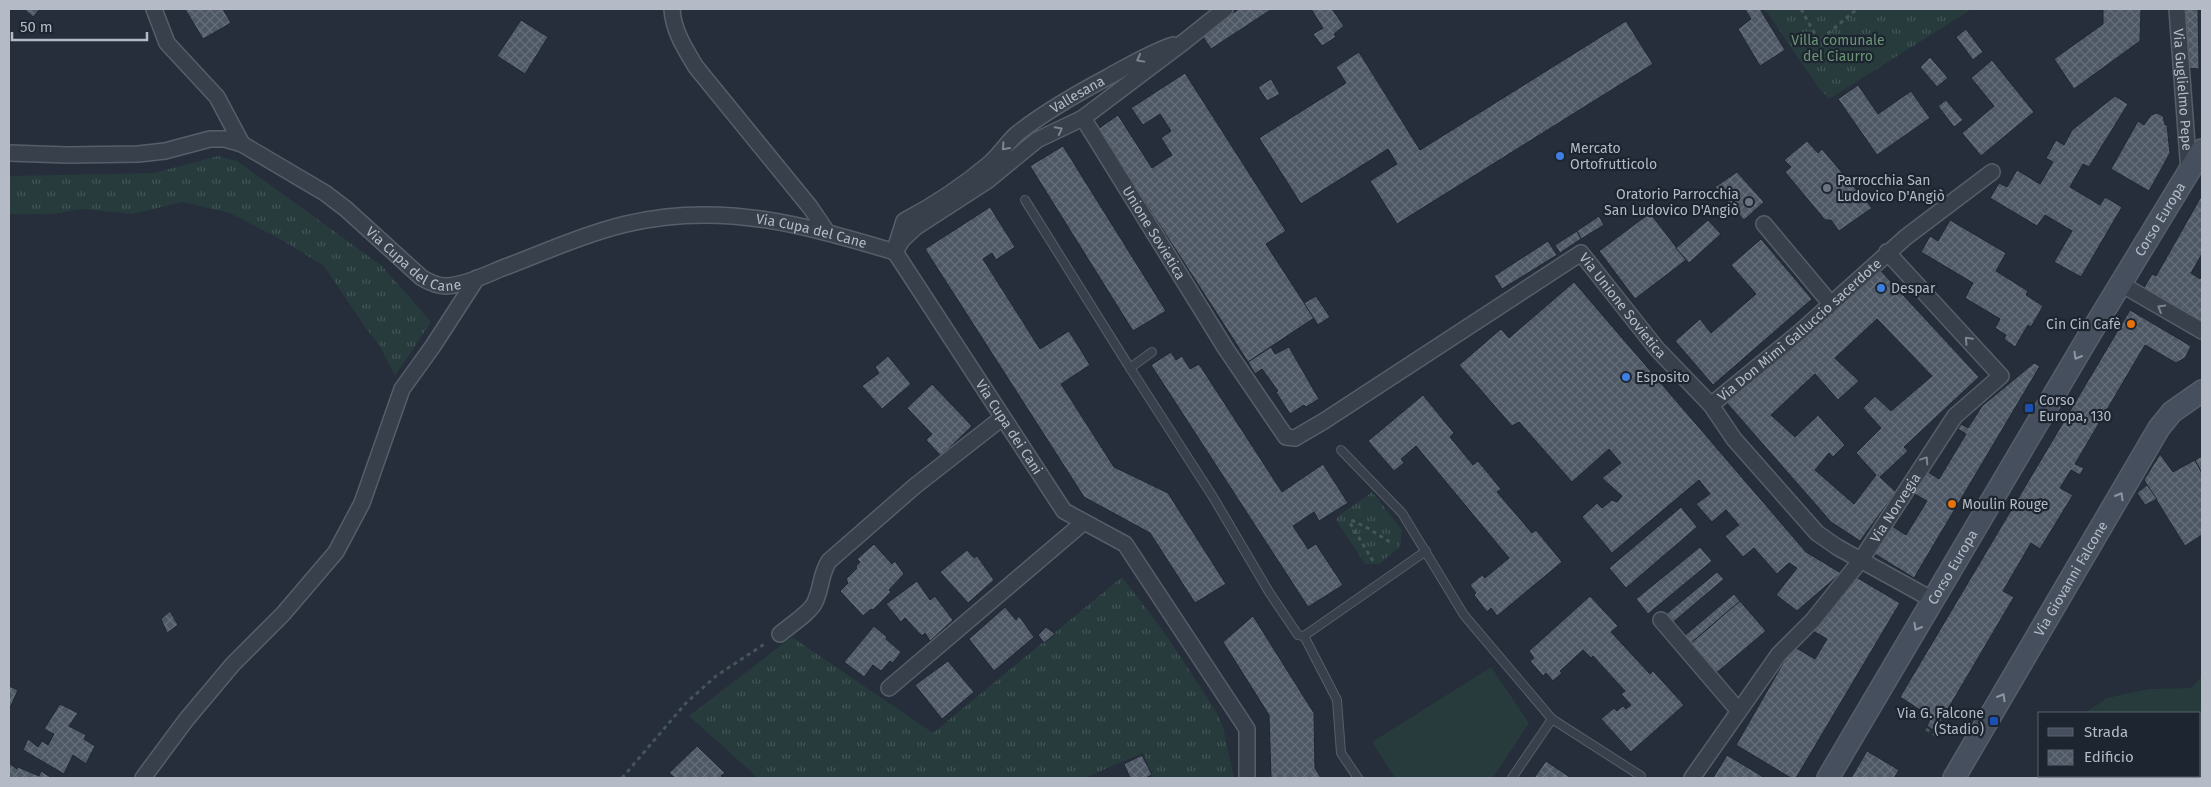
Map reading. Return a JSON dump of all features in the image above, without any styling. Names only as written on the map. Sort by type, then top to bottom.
[{"type":"main road","name":"Corso Europa","points":[[1828,778],[2202,150]]},
{"type":"main road","name":"Via Giovanni Falcone","points":[[1954,778],[2159,428],[2172,412],[2202,391]]},
{"type":"street","points":[[154,9],[167,43],[217,97],[242,144]]},
{"type":"street","points":[[672,9],[672,19],[683,47],[696,67],[810,207],[826,232]]},
{"type":"street","points":[[1185,41],[1226,9]]},
{"type":"street","name":"Via Guglielmo Pepe","points":[[2177,9],[2189,172]]},
{"type":"street","name":"Vallesana","points":[[1083,118],[1185,41]]},
{"type":"street","name":"Vallesana","points":[[895,252],[904,221],[928,208],[983,168],[1015,135],[1036,119],[1072,96],[1150,53],[1185,41]]},
{"type":"street","points":[[895,252],[902,240],[916,227],[987,181],[1037,140],[1083,118]]},
{"type":"street","name":"Unione Sovietica","points":[[1083,118],[1226,348]]},
{"type":"street","name":"Via Cupa del Cane","points":[[9,153],[67,155],[138,154],[165,151],[210,139],[224,139],[242,144],[339,204],[422,278],[434,284],[446,286],[478,278],[599,231],[660,217],[719,213],[752,217],[826,232],[895,252]]},
{"type":"street","name":"Via Don Mimì Galluccio sacerdote","points":[[1711,405],[1800,332],[1887,252],[1992,172]]},
{"type":"street","points":[[1764,224],[1831,304]]},
{"type":"street","name":"Via Cupa dei Cani","points":[[895,252],[1064,511],[1125,544],[1247,729],[1247,778]]},
{"type":"street","name":"Via Norvegia","points":[[1692,778],[1779,654],[1813,620],[1861,560],[1955,416],[2001,376],[1887,252]]},
{"type":"street","name":"Via Unione Sovietica","points":[[1226,348],[1286,437],[1295,438],[1432,352],[1581,253],[1657,349],[1711,405],[1734,438],[1817,533],[1933,600]]},
{"type":"street","points":[[144,778],[186,720],[233,664],[283,614],[336,552],[362,503],[402,389],[478,278]]},
{"type":"street","points":[[2121,284],[2202,331]]},
{"type":"street","points":[[780,634],[814,604],[819,591],[822,572],[829,561],[915,486],[1002,418]]},
{"type":"street","points":[[889,688],[1084,522]]},
{"type":"street","points":[[1661,620],[1738,710]]},
{"type":"lane","points":[[1025,200],[1298,635],[1304,636],[1426,552]]},
{"type":"lane","points":[[1130,368],[1152,352]]},
{"type":"lane","points":[[1341,450],[1402,513],[1464,615],[1552,718],[1641,776]]},
{"type":"lane","points":[[1304,636],[1336,700],[1341,754],[1358,778]]},
{"type":"lane","points":[[1512,778],[1552,718]]},
{"type":"path","points":[[1800,9],[1819,41],[1857,9]]},
{"type":"path","points":[[1373,561],[1350,523],[1351,520],[1390,542]]},
{"type":"path","points":[[622,778],[686,703],[716,676],[780,634]]},
{"type":"path","points":[[1926,730],[1937,736]]},
{"type":"green space","name":"Villa comunale del Ciaurro","points":[[1765,9],[1972,9],[1829,99],[1818,87]]},
{"type":"green space","points":[[218,156],[237,161],[382,266],[431,322],[395,376],[380,346],[324,266],[282,240],[230,213],[182,202],[133,214],[82,209],[53,214],[9,214],[9,176],[154,173]]},
{"type":"green space","points":[[1372,492],[1402,530],[1400,547],[1379,564],[1365,564],[1336,520],[1338,516]]},
{"type":"green space","points":[[1122,577],[1162,629],[1216,711],[1223,727],[1234,778],[1153,778],[1143,753],[1084,778],[758,778],[689,716],[792,637],[933,733]]},
{"type":"green space","points":[[1491,667],[1529,723],[1493,778],[1395,778],[1372,742]]},
{"type":"green space","points":[[2202,676],[2202,778],[2037,778],[2038,776],[2201,777],[2201,712],[2086,712],[2107,698],[2149,689],[2191,688]]},
{"type":"building","points":[[24,9],[40,9],[33,17]]},
{"type":"building","points":[[185,9],[223,9],[231,23],[203,39]]},
{"type":"building","points":[[1239,9],[1272,9],[1211,49],[1201,34]]},
{"type":"building","points":[[1311,9],[1332,9],[1344,26],[1334,34],[1336,37],[1322,46],[1313,34],[1323,28]]},
{"type":"building","points":[[1745,9],[1760,9],[1785,50],[1760,66],[1738,29],[1751,19]]},
{"type":"building","points":[[2103,9],[2141,9],[2140,41],[2074,89],[2054,59],[2103,24]]},
{"type":"building","points":[[2184,9],[2198,9],[2199,69],[2182,68]]},
{"type":"building","points":[[521,20],[548,37],[525,74],[497,56]]},
{"type":"building","points":[[1626,21],[1653,64],[1397,224],[1370,181],[1397,164],[1388,149],[1301,204],[1259,138],[1346,83],[1336,67],[1359,52],[1420,150]]},
{"type":"building","points":[[1966,29],[1983,52],[1973,60],[1956,37]]},
{"type":"building","points":[[1930,57],[1948,78],[1937,87],[1920,67]]},
{"type":"building","points":[[1992,60],[2034,112],[1981,156],[1962,133],[1994,106],[1971,78]]},
{"type":"building","points":[[1185,73],[1286,231],[1266,244],[1314,318],[1248,362],[1098,129],[1118,115],[1152,168],[1172,155],[1161,138],[1171,131],[1160,114],[1143,125],[1131,108]]},
{"type":"building","points":[[1271,79],[1280,94],[1267,101],[1258,87]]},
{"type":"building","points":[[1858,85],[1878,114],[1911,91],[1930,118],[1877,155],[1838,99]]},
{"type":"building","points":[[2115,96],[2128,104],[2089,167],[2083,164],[2070,187],[2100,205],[2105,197],[2122,207],[2081,277],[2054,262],[2072,231],[2045,215],[2037,226],[1990,198],[1999,183],[2007,187],[2017,170],[2040,184],[2053,162],[2046,158],[2056,140],[2064,145],[2072,130]]},
{"type":"building","points":[[1946,100],[1963,120],[1954,127],[1938,106]]},
{"type":"building","points":[[2157,113],[2163,116],[2165,125],[2167,125],[2170,153],[2149,191],[2111,169],[2138,121],[2144,125],[2151,115]]},
{"type":"building","name":"Parrocchia San Ludovico D'Angiò","points":[[1807,141],[1818,153],[1822,149],[1872,208],[1839,231],[1831,220],[1825,220],[1785,172],[1791,167],[1784,160]]},
{"type":"building","points":[[1063,146],[1166,311],[1133,331],[1030,166]]},
{"type":"building","points":[[1737,172],[1764,202],[1744,220],[1715,187]]},
{"type":"building","points":[[2202,195],[2202,254],[2191,273],[2200,279],[2202,275],[2202,319],[2198,326],[2141,293],[2152,274],[2156,276]]},
{"type":"building","points":[[990,207],[1015,247],[996,260],[992,253],[983,259],[1040,349],[1069,331],[1090,365],[1061,384],[1114,467],[1168,493],[1226,584],[1195,603],[1150,533],[1084,497],[925,249]]},
{"type":"building","points":[[1650,213],[1686,260],[1635,299],[1599,251]]},
{"type":"building","points":[[1599,216],[1604,225],[1581,239],[1577,231]]},
{"type":"building","points":[[1708,220],[1721,234],[1689,263],[1676,248]]},
{"type":"building","points":[[1950,220],[2006,253],[1996,271],[2028,291],[2026,295],[2043,306],[2031,327],[2028,325],[2015,347],[2004,339],[2006,335],[1995,328],[2000,319],[1965,298],[1973,283],[1921,252],[1930,236],[1938,241]]},
{"type":"building","points":[[1577,231],[1581,239],[1560,253],[1555,245]]},
{"type":"building","points":[[1761,239],[1812,299],[1713,385],[1675,341],[1700,319],[1711,333],[1756,294],[1731,265]]},
{"type":"building","points":[[1548,241],[1557,255],[1502,289],[1494,276]]},
{"type":"building","points":[[1881,271],[1979,377],[1904,447],[1908,451],[1880,477],[1896,492],[1860,541],[1831,522],[1726,402]],"holes":[[[1877,319],[1932,376],[1891,411],[1875,396],[1863,408],[1881,428],[1856,453],[1876,475],[1854,504],[1815,470],[1829,453],[1833,457],[1845,445],[1818,415],[1795,437],[1771,415],[1815,374],[1838,400],[1859,381],[1835,358]]]},
{"type":"building","points":[[1574,282],[1806,552],[1841,573],[1797,611],[1776,595],[1797,568],[1789,563],[1777,574],[1754,548],[1743,557],[1725,536],[1739,525],[1726,510],[1712,522],[1696,504],[1710,494],[1699,480],[1612,553],[1582,517],[1597,503],[1602,508],[1612,500],[1617,502],[1622,496],[1602,478],[1621,463],[1609,449],[1572,482],[1519,422],[1512,426],[1459,365],[1501,329],[1509,338]]},
{"type":"building","points":[[1316,296],[1330,317],[1318,325],[1304,303]]},
{"type":"building","points":[[2130,310],[2191,346],[2185,358],[2176,363],[2145,345],[2075,464],[2084,468],[2080,475],[2071,470],[2060,488],[2073,495],[2040,549],[2031,543],[2003,591],[2014,597],[1935,731],[1927,726],[1931,717],[1900,697]]},
{"type":"building","points":[[1271,347],[1275,354],[1289,347],[1319,399],[1306,407],[1304,405],[1290,414],[1276,392],[1278,391],[1262,369],[1255,374],[1248,362]]},
{"type":"building","points":[[1171,352],[1176,360],[1182,356],[1190,369],[1199,364],[1282,492],[1323,464],[1348,503],[1319,521],[1314,512],[1293,526],[1308,549],[1316,544],[1343,585],[1308,607],[1151,365]]},
{"type":"building","points":[[888,356],[911,384],[882,409],[862,386],[879,373],[875,367]]},
{"type":"building","points":[[2034,363],[2040,366],[1914,578],[1875,554],[1892,526],[1906,535],[1927,501],[1911,492],[1925,470],[1939,479],[1966,434],[1958,429],[1961,424],[1968,428],[1982,406]]},
{"type":"building","points":[[932,384],[972,426],[941,456],[926,440],[932,434],[907,408]]},
{"type":"building","points":[[1423,395],[1454,433],[1450,437],[1473,465],[1478,461],[1501,489],[1497,492],[1532,533],[1536,530],[1562,562],[1497,616],[1491,608],[1487,612],[1474,595],[1476,593],[1470,585],[1482,575],[1485,578],[1509,558],[1416,446],[1401,459],[1404,463],[1394,471],[1368,441]]},
{"type":"building","points":[[2160,454],[2173,472],[2195,460],[2202,473],[2202,535],[2185,546],[2144,480]]},
{"type":"building","points":[[2202,456],[2202,473],[2195,460]]},
{"type":"building","points":[[2147,485],[2157,499],[2145,505],[2137,493]]},
{"type":"building","points":[[1681,507],[1697,527],[1626,588],[1609,568]]},
{"type":"building","points":[[874,544],[892,564],[895,561],[904,574],[889,590],[891,592],[873,610],[871,609],[863,616],[840,591],[848,583],[846,579],[857,568],[856,566],[860,562],[857,559]]},
{"type":"building","points":[[1700,547],[1712,561],[1648,614],[1636,599]]},
{"type":"building","points":[[967,550],[974,558],[977,556],[994,580],[968,603],[940,572]]},
{"type":"building","points":[[1717,572],[1724,579],[1671,624],[1665,615]]},
{"type":"building","points":[[1856,577],[1900,603],[1796,778],[1791,778],[1736,745],[1793,646],[1815,659],[1827,639],[1813,631],[1826,607],[1831,610],[1843,589]]},
{"type":"building","points":[[917,581],[930,600],[935,596],[953,620],[930,641],[925,633],[922,636],[905,618],[901,622],[886,604]]},
{"type":"building","points":[[1734,594],[1740,601],[1690,644],[1683,637]]},
{"type":"building","points":[[1590,596],[1618,626],[1611,632],[1650,674],[1653,671],[1684,705],[1631,752],[1601,719],[1614,708],[1617,711],[1623,706],[1626,709],[1631,705],[1621,694],[1625,691],[1593,656],[1591,658],[1583,650],[1560,671],[1562,673],[1553,681],[1546,673],[1543,676],[1530,661],[1534,658],[1529,651]]},
{"type":"building","points":[[1740,601],[1766,631],[1715,674],[1690,644]]},
{"type":"building","points":[[1005,607],[1016,620],[1019,616],[1034,637],[994,671],[969,639]]},
{"type":"building","points":[[170,611],[178,625],[167,633],[161,619]]},
{"type":"building","points":[[1253,616],[1314,713],[1315,768],[1321,778],[1271,778],[1269,715],[1223,642]]},
{"type":"building","points":[[874,626],[901,652],[893,663],[890,661],[881,671],[873,665],[864,677],[844,662]]},
{"type":"building","points":[[1046,627],[1055,634],[1044,643],[1038,635]]},
{"type":"building","points":[[948,661],[974,692],[942,719],[915,685]]},
{"type":"building","points":[[9,686],[18,690],[10,708],[9,708]]},
{"type":"building","points":[[60,704],[78,713],[69,726],[86,735],[84,739],[95,746],[86,764],[73,755],[64,774],[23,750],[28,739],[38,747],[42,741],[48,745],[54,734],[44,729]]},
{"type":"building","points":[[697,746],[725,773],[721,776],[724,778],[675,778],[669,773]]},
{"type":"building","points":[[1867,751],[1899,770],[1894,778],[1851,778]]},
{"type":"building","points":[[1142,755],[1152,775],[1145,778],[1130,778],[1124,764]]},
{"type":"building","points":[[1727,755],[1765,778],[1713,778]]},
{"type":"building","points":[[1546,761],[1571,778],[1534,778]]},
{"type":"building","points":[[9,763],[17,769],[18,767],[39,776],[41,771],[52,778],[9,778]]},
{"type":"place","name":"Mercato Ortofrutticolo","points":[[1560,156]]},
{"type":"place","name":"Parrocchia San Ludovico D'Angiò","points":[[1827,188]]},
{"type":"place","name":"Oratorio Parrocchia San Ludovico D'Angiò","points":[[1749,202]]},
{"type":"place","name":"Despar","points":[[1881,288]]},
{"type":"place","name":"Cin Cin Cafè","points":[[2131,324]]},
{"type":"place","name":"Esposito","points":[[1626,377]]},
{"type":"place","name":"Corso Europa, 130","points":[[2029,408]]},
{"type":"place","name":"Moulin Rouge","points":[[1952,504]]},
{"type":"place","name":"Via G. Falcone (Stadio)","points":[[1994,721]]}]
